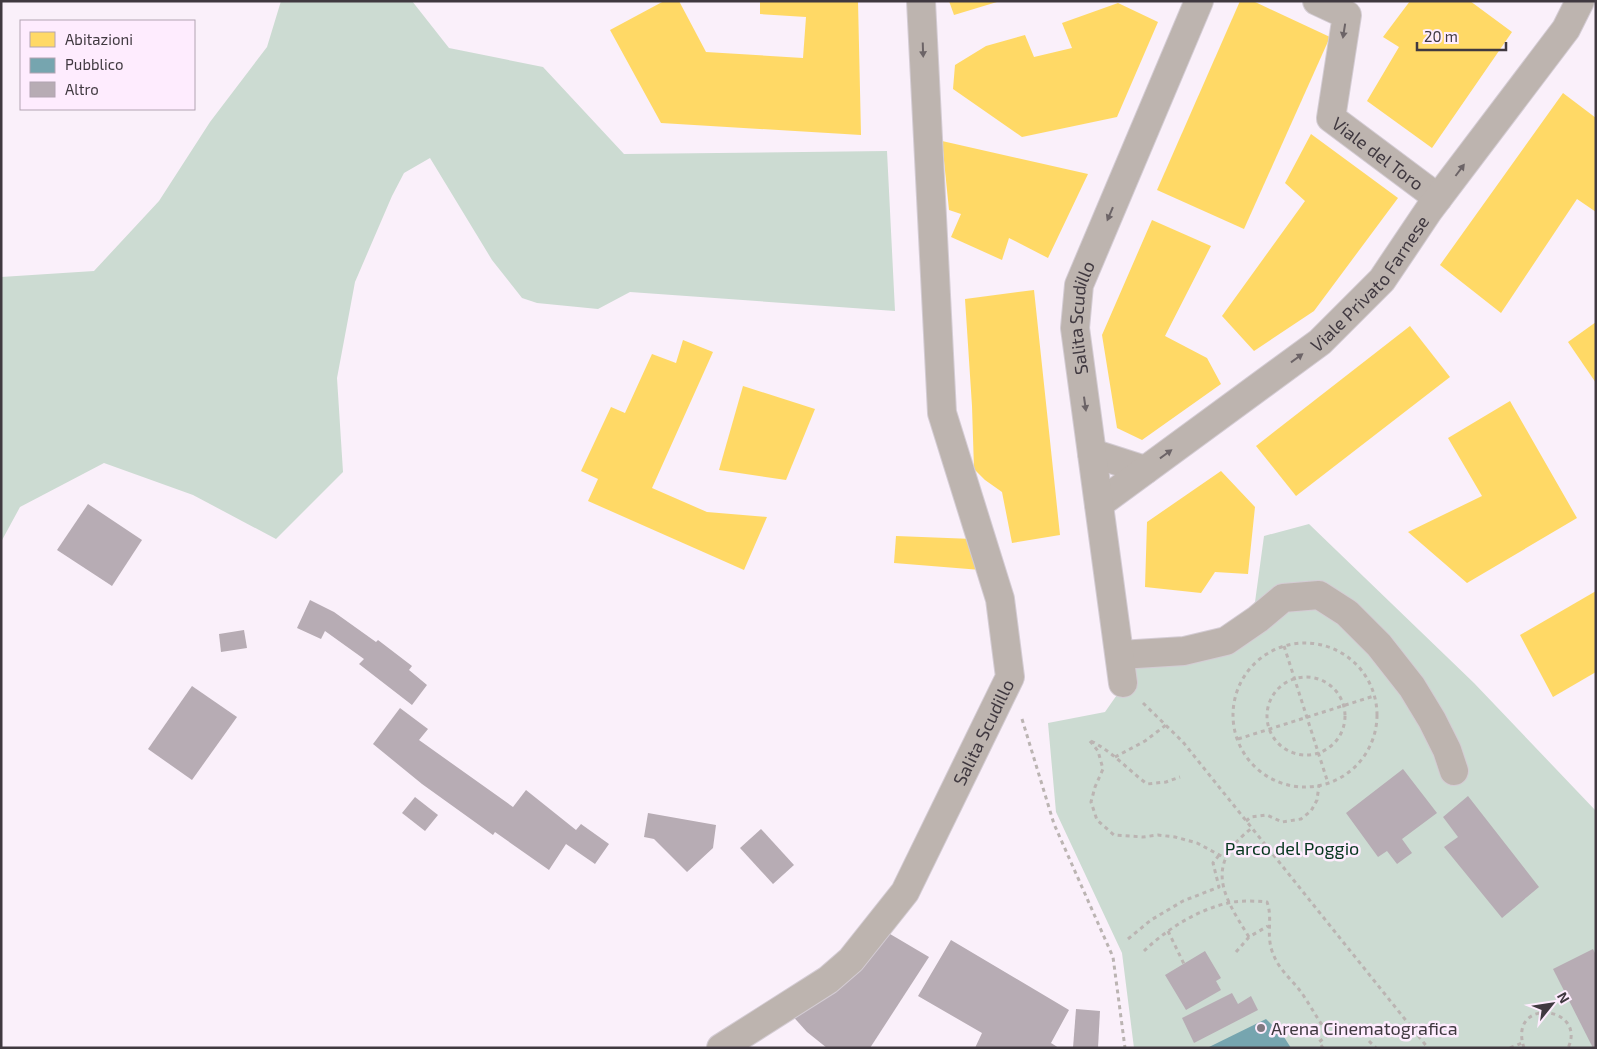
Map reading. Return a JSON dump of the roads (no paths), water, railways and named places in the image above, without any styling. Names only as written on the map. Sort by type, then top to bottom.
[{"type":"street","name":"Salita Scudillo","points":[[721,1048],[828,980],[851,960],[905,892],[1010,677],[1000,599],[942,413],[926,133],[921,1]]},
{"type":"street","name":"Viale del Toro","points":[[1317,1],[1347,15],[1331,118],[1438,198]]},
{"type":"street","name":"Viale Privato Farnese","points":[[1099,504],[1320,342],[1382,280],[1438,198],[1566,29],[1580,1]]},
{"type":"street","name":"Salita Scudillo","points":[[1124,683],[1075,328],[1079,285],[1129,169],[1192,6]]},
{"type":"street","points":[[1092,453],[1145,470]]},
{"type":"street","points":[[1120,655],[1184,651],[1226,641],[1258,619],[1282,598],[1319,595],[1347,613],[1379,646],[1412,687],[1432,720],[1447,750],[1454,771]]},
{"type":"place","name":"Arena Cinematografica","points":[[1261,1028]]},
{"type":"park label","name":"Parco del Poggio","points":[[1292,848]]}]
